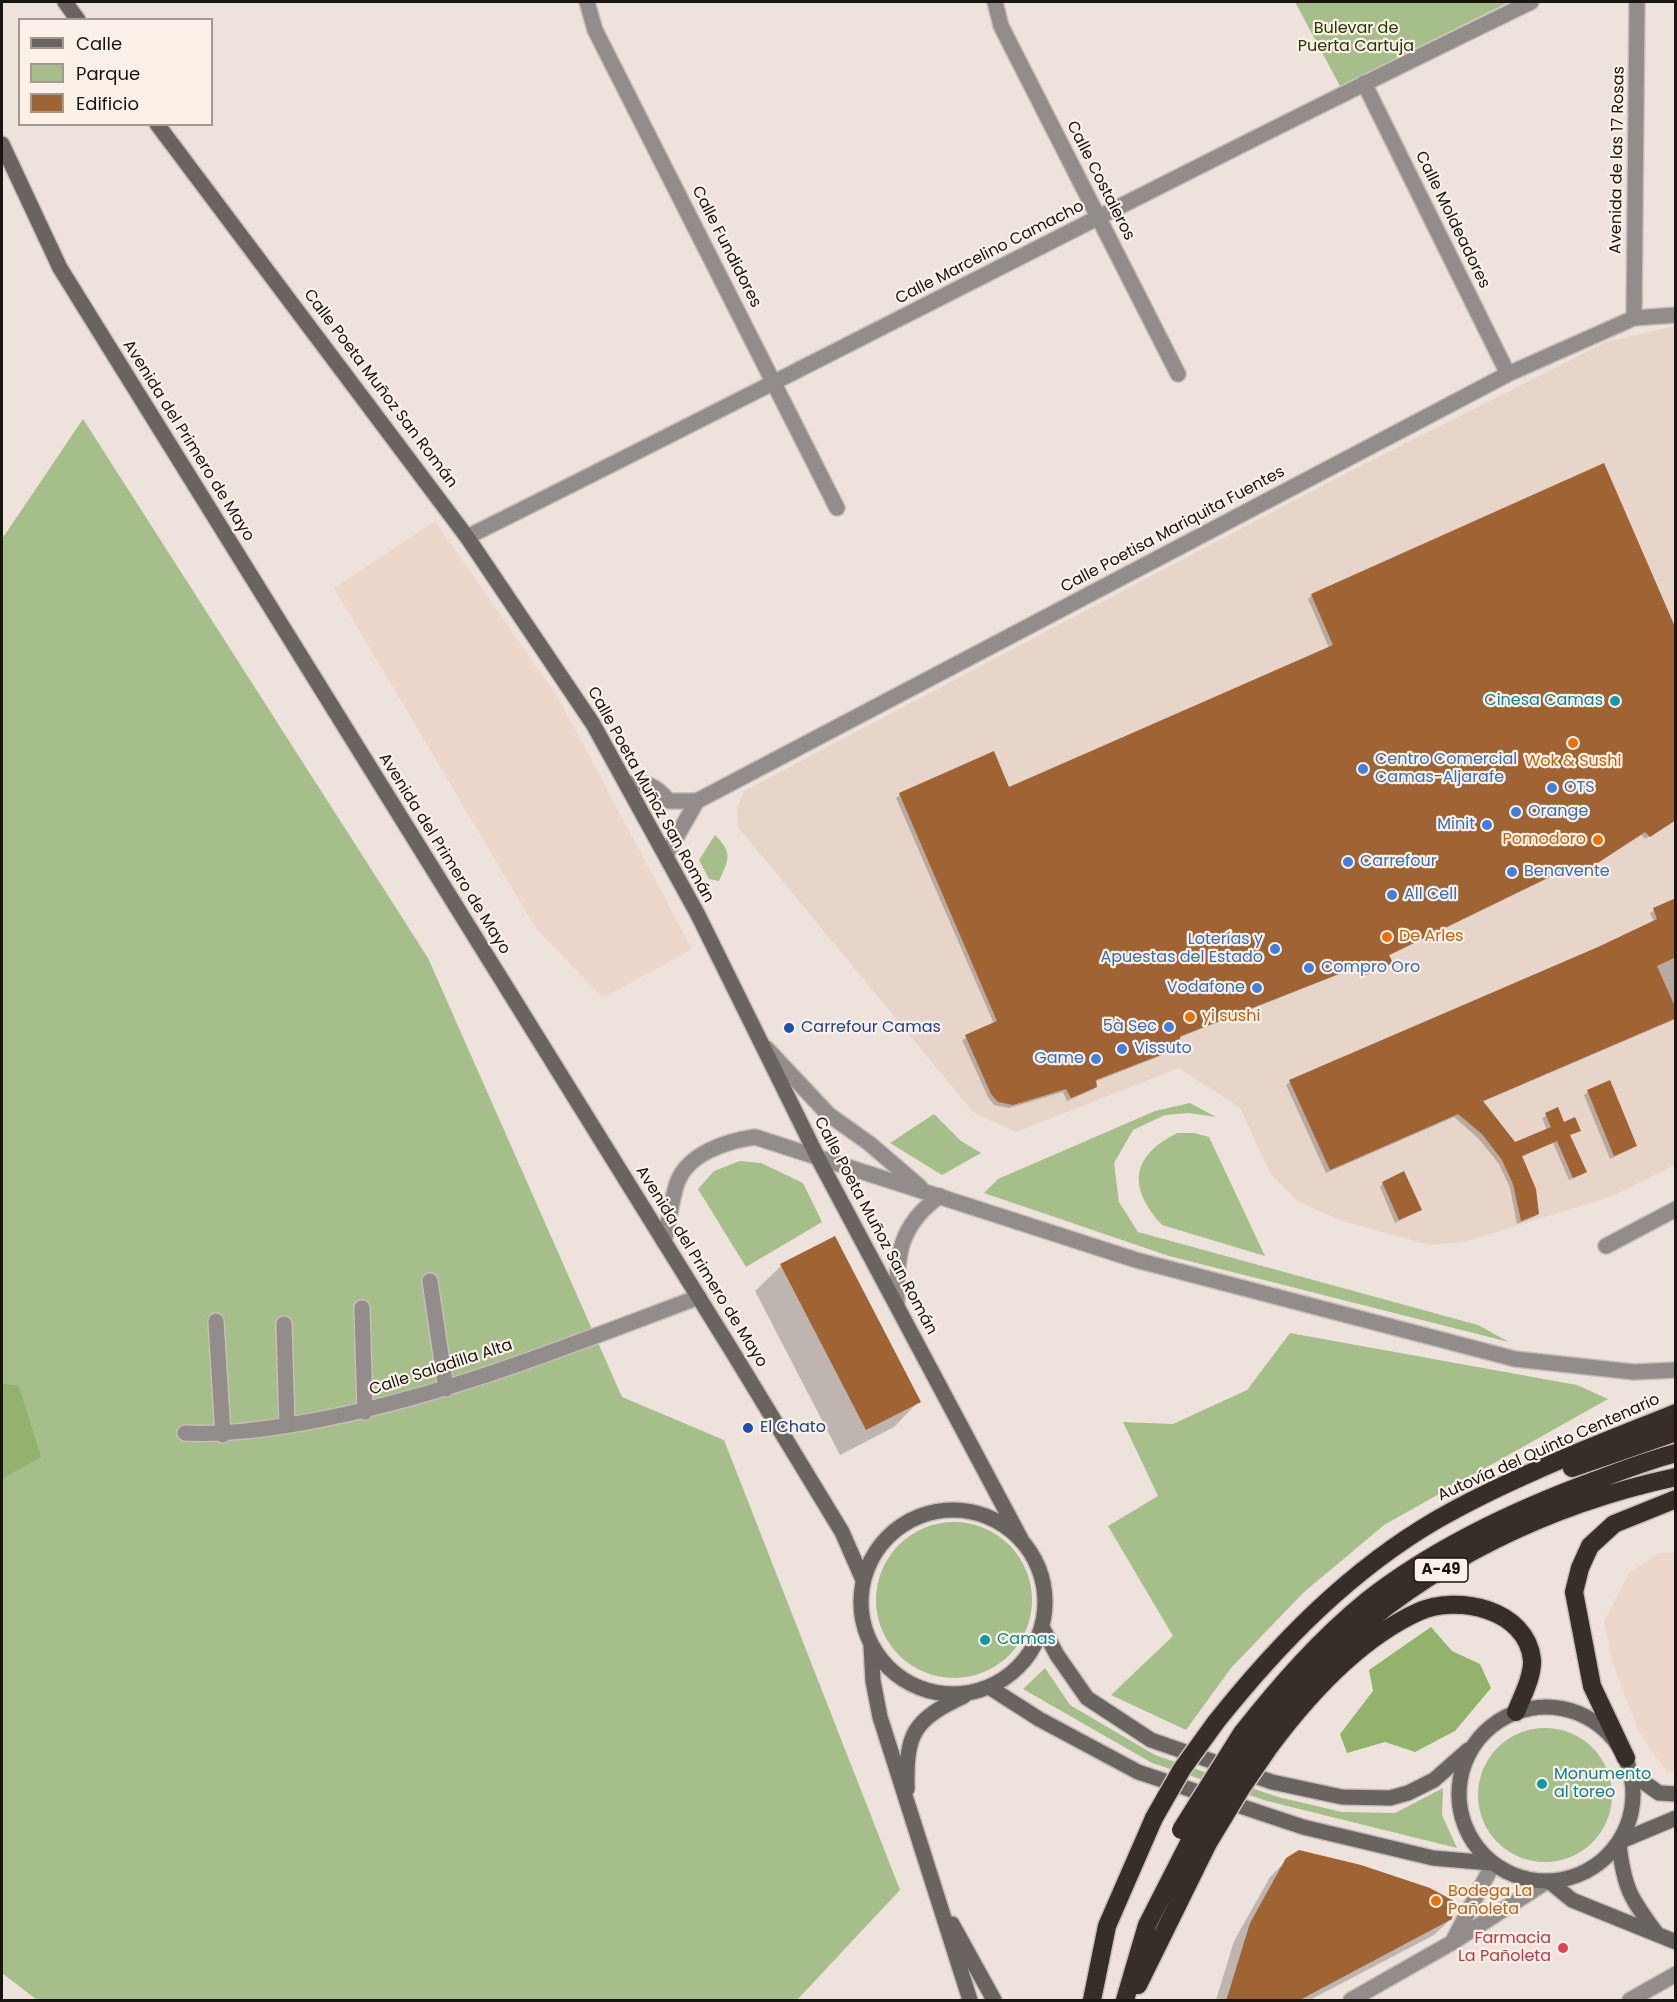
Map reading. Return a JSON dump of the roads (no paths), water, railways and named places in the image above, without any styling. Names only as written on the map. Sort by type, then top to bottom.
[{"type":"highway","name":"Autovía del Quinto Centenario","points":[[1092,2001],[1107,1926],[1154,1818],[1182,1768],[1216,1722],[1276,1650],[1311,1616],[1399,1544],[1439,1519],[1581,1452],[1676,1413]]},
{"type":"highway","points":[[1439,1519],[1470,1513],[1579,1465],[1676,1432]]},
{"type":"highway","points":[[1256,1739],[1287,1676],[1368,1601],[1428,1558],[1502,1518],[1581,1486],[1676,1453]]},
{"type":"highway","name":"A-49","points":[[1125,2001],[1147,1925],[1194,1836],[1256,1739],[1334,1651],[1408,1590],[1472,1551],[1507,1533],[1611,1492],[1676,1477]]},
{"type":"highway","points":[[1629,1766],[1592,1686],[1574,1592],[1580,1568],[1590,1546],[1614,1524],[1676,1498]]},
{"type":"highway","points":[[1256,1739],[1290,1719],[1345,1663],[1384,1632],[1419,1611],[1451,1604],[1477,1607],[1502,1616],[1519,1629],[1527,1642],[1532,1661],[1525,1691],[1516,1712]]},
{"type":"highway","points":[[1131,2001],[1194,1836]]},
{"type":"main road","points":[[65,2],[77,18]]},
{"type":"main road","name":"Calle Poeta Muñoz San Román","points":[[159,126],[467,537],[593,724],[666,855],[819,1160],[1021,1539]]},
{"type":"main road","name":"Avenida del Primero de Mayo","points":[[2,144],[60,268],[699,1297],[842,1532],[863,1580]]},
{"type":"main road","points":[[908,1804],[907,1759],[911,1738],[927,1716],[1004,1679],[1022,1663],[1036,1642],[1042,1627],[1045,1611],[1043,1580],[1038,1565],[1021,1539],[1009,1528],[980,1514],[949,1510],[933,1512],[907,1522],[886,1538],[868,1565],[863,1580],[861,1610],[871,1646],[873,1681],[880,1718],[908,1804],[939,1897],[970,2001]]},
{"type":"main road","points":[[1042,1627],[1057,1655],[1087,1698],[1151,1740],[1272,1782],[1342,1797],[1390,1798],[1408,1793],[1434,1780],[1473,1746],[1491,1725],[1516,1712],[1542,1707],[1568,1709],[1592,1719],[1612,1736],[1629,1766],[1659,1793],[1676,1794]]},
{"type":"main road","points":[[871,1646],[880,1660],[906,1682],[937,1693],[971,1693]]},
{"type":"main road","points":[[989,1687],[1039,1719],[1138,1772],[1303,1827],[1433,1858],[1492,1863]]},
{"type":"main road","points":[[1473,1746],[1462,1768],[1458,1793],[1461,1818],[1471,1841],[1492,1863],[1516,1877],[1548,1882],[1570,1879],[1588,1871],[1605,1860],[1620,1842],[1633,1808],[1629,1766]]},
{"type":"main road","points":[[1620,1842],[1676,1818]]},
{"type":"main road","points":[[1620,1842],[1623,1877],[1630,1898],[1657,1934]]},
{"type":"main road","points":[[1548,1882],[1572,1900],[1676,1942]]},
{"type":"main road","points":[[939,1897],[994,2001]]},
{"type":"street","name":"Calle Fundidores","points":[[588,2],[595,30],[837,508]]},
{"type":"street","name":"Calle Costaleros","points":[[995,2],[1001,26],[1178,374]]},
{"type":"street","name":"Calle Marcelino Camacho","points":[[467,537],[775,384],[1364,83],[1531,2]]},
{"type":"street","name":"Avenida de las 17 Rosas","points":[[1634,318],[1637,2]]},
{"type":"street","name":"Calle Moldeadores","points":[[1364,83],[1508,374]]},
{"type":"street","name":"Calle Poetisa Mariquita Fuentes","points":[[697,801],[1508,374],[1634,318],[1676,315]]},
{"type":"street","points":[[627,784],[647,782],[656,786],[669,801],[697,801],[666,855]]},
{"type":"street","points":[[760,1042],[828,1114],[870,1144],[924,1191]]},
{"type":"street","points":[[664,1242],[678,1181],[691,1163],[711,1149],[732,1141],[755,1137],[819,1160],[940,1196],[1136,1260],[1515,1359],[1634,1372],[1676,1370]]},
{"type":"street","points":[[897,1303],[896,1272],[905,1238],[920,1210],[940,1196]]},
{"type":"street","points":[[1606,1246],[1676,1209]]},
{"type":"street","points":[[430,1281],[446,1389]]},
{"type":"street","name":"Calle Saladilla Alta","points":[[184,1433],[223,1435],[365,1412],[446,1389],[699,1297]]},
{"type":"street","points":[[362,1308],[365,1412]]},
{"type":"street","points":[[216,1321],[223,1435]]},
{"type":"street","points":[[284,1324],[287,1425]]},
{"type":"street","points":[[1453,1942],[1492,1863]]},
{"type":"street","points":[[1351,2001],[1453,1942],[1548,1882]]},
{"type":"street","points":[[1630,2001],[1676,1974]]},
{"type":"place","name":"Cinesa Camas","points":[[1615,701]]},
{"type":"place","name":"Wok & Sushi","points":[[1573,743]]},
{"type":"place","name":"Centro Comercial Camas-Aljarafe","points":[[1363,769]]},
{"type":"place","name":"OTS","points":[[1552,788]]},
{"type":"place","name":"Orange","points":[[1516,812]]},
{"type":"place","name":"Minit","points":[[1487,825]]},
{"type":"place","name":"Pomodoro","points":[[1598,840]]},
{"type":"place","name":"Carrefour","points":[[1348,862]]},
{"type":"place","name":"Benavente","points":[[1512,872]]},
{"type":"place","name":"All Cell","points":[[1392,895]]},
{"type":"place","name":"De Arles","points":[[1387,937]]},
{"type":"place","name":"Loterías y Apuestas del Estado","points":[[1275,949]]},
{"type":"place","name":"Compro Oro","points":[[1309,968]]},
{"type":"place","name":"Vodafone","points":[[1257,988]]},
{"type":"place","name":"yi sushi","points":[[1190,1017]]},
{"type":"place","name":"5à Sec","points":[[1169,1027]]},
{"type":"place","name":"Carrefour Camas","points":[[789,1028]]},
{"type":"place","name":"Vissuto","points":[[1122,1049]]},
{"type":"place","name":"Game","points":[[1096,1059]]},
{"type":"place","name":"El Chato","points":[[748,1428]]},
{"type":"place","name":"Camas","points":[[985,1640]]},
{"type":"place","name":"Monumento al toreo","points":[[1542,1784]]},
{"type":"place","name":"Bodega La Pañoleta","points":[[1436,1901]]},
{"type":"place","name":"Farmacia La Pañoleta","points":[[1563,1948]]},
{"type":"park label","name":"Bulevar de Puerta Cartuja","points":[[1356,38]]}]
